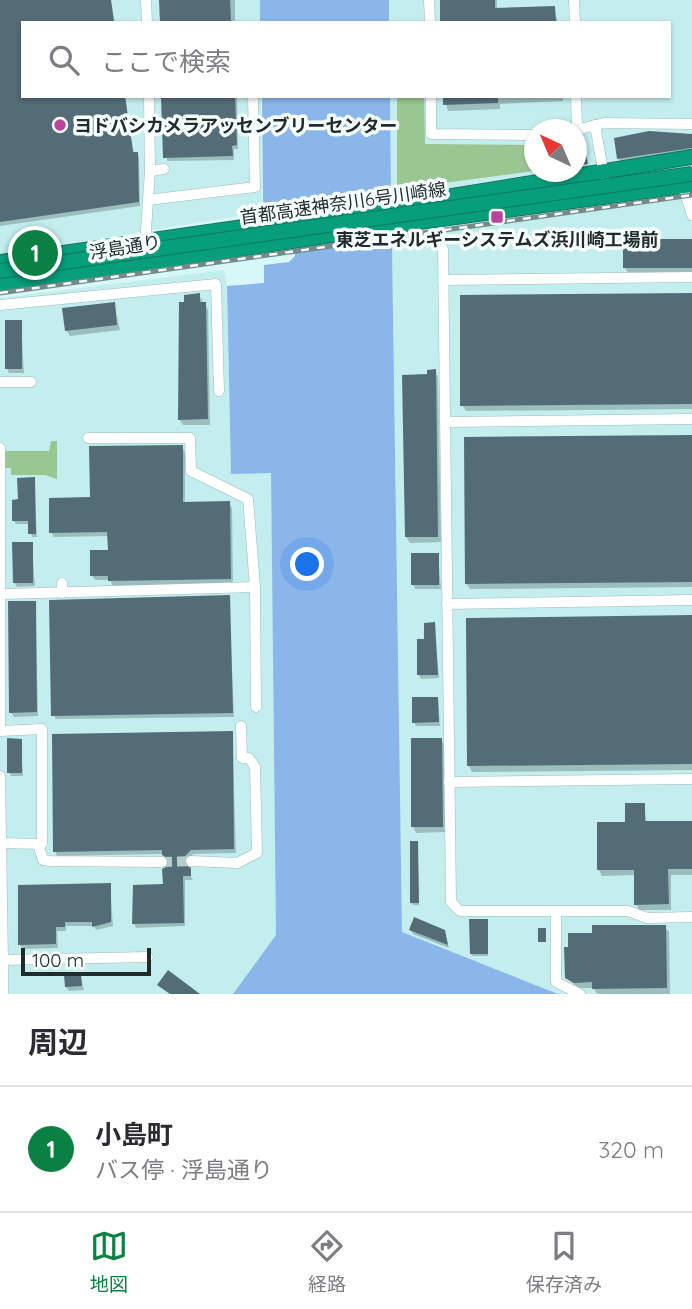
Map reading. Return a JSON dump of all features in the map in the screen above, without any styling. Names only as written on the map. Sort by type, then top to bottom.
[{"type":"highway","points":[[603,172],[692,157]]},
{"type":"highway","name":"首都高速神奈川6号川崎線","points":[[0,263],[692,167]]},
{"type":"highway","name":"浮島通り","points":[[0,263],[603,172]]},
{"type":"highway","name":"首都高速神奈川6号川崎線","points":[[0,271],[692,174]]},
{"type":"highway","points":[[607,197],[687,186]]},
{"type":"highway","name":"浮島通り","points":[[0,286],[397,225],[607,197]]},
{"type":"highway","points":[[0,278],[117,255]]},
{"type":"lane","points":[[146,0],[148,21]]},
{"type":"lane","points":[[429,0],[430,21]]},
{"type":"lane","points":[[574,0],[575,21]]},
{"type":"lane","points":[[148,263],[145,241],[150,171],[149,98]]},
{"type":"lane","points":[[148,200],[255,187],[253,98]]},
{"type":"lane","points":[[431,98],[432,134],[524,135]]},
{"type":"lane","points":[[576,98],[577,119]]},
{"type":"lane","points":[[587,127],[692,124]]},
{"type":"lane","points":[[595,125],[607,197]]},
{"type":"lane","points":[[150,171],[164,169]]},
{"type":"lane","points":[[687,186],[692,215]]},
{"type":"lane","points":[[443,249],[453,908],[460,911],[628,911],[647,918],[692,918]]},
{"type":"lane","points":[[443,280],[692,277]]},
{"type":"lane","points":[[0,305],[216,284],[219,391]]},
{"type":"lane","points":[[0,382],[31,382]]},
{"type":"lane","points":[[445,422],[692,419]]},
{"type":"lane","points":[[88,438],[190,438],[191,471],[248,499],[254,587],[256,707]]},
{"type":"lane","points":[[0,448],[0,728],[42,729],[42,844],[1,843]]},
{"type":"lane","points":[[2,594],[62,588],[254,587]]},
{"type":"lane","points":[[447,604],[692,600]]},
{"type":"lane","points":[[191,861],[237,863],[257,853],[255,767],[249,758],[242,758],[241,726]]},
{"type":"lane","points":[[0,776],[3,994]]},
{"type":"lane","points":[[449,782],[692,779]]},
{"type":"lane","points":[[38,844],[43,860],[162,862]]},
{"type":"lane","points":[[556,911],[556,982],[580,994]]},
{"type":"lane","points":[[3,960],[148,957]]},
{"type":"shaded area","points":[[0,0],[260,0],[260,21],[21,21],[21,98],[261,98],[262,212],[0,255]]},
{"type":"shaded area","points":[[389,0],[692,0],[692,994],[558,994],[402,933],[392,247],[363,250],[360,246],[360,204],[368,199],[391,195],[390,98],[671,98],[671,21],[389,21]]},
{"type":"shaded area","points":[[224,270],[227,286],[231,473],[271,473],[276,935],[233,994],[0,994],[0,298]]},
{"type":"green space","points":[[397,98],[424,98],[425,144],[524,145],[524,172],[397,189]]},
{"type":"green space","points":[[51,441],[57,441],[57,479],[45,475],[11,475],[11,468],[5,468],[5,451],[49,451]]},
{"type":"water","points":[[260,0],[389,0],[389,21],[260,21]]},
{"type":"water","points":[[262,98],[390,98],[391,196],[368,199],[360,204],[360,246],[363,250],[392,246],[402,932],[558,994],[233,994],[276,935],[271,473],[231,474],[227,286],[264,283],[264,265],[289,262],[295,256],[292,215],[288,210],[267,213],[263,207]]},
{"type":"building","name":"ヨドバシカメラアッセンブリーセンター","points":[[0,0],[111,0],[114,21],[21,21],[21,98],[125,98],[133,152],[138,152],[139,202],[0,222]]},
{"type":"building","points":[[159,0],[230,0],[231,21],[160,21]]},
{"type":"building","points":[[440,0],[495,0],[495,8],[555,6],[556,21],[440,21]]},
{"type":"building","points":[[161,98],[235,98],[237,145],[232,146],[233,156],[163,158]]},
{"type":"building","points":[[443,98],[498,98],[498,103],[443,105]]},
{"type":"building","points":[[649,131],[692,134],[692,148],[617,159],[614,138]]},
{"type":"building","points":[[623,239],[692,239],[692,268],[623,268]]},
{"type":"building","points":[[200,293],[200,302],[206,302],[208,419],[178,420],[179,302],[184,302],[184,295]]},
{"type":"building","points":[[692,293],[692,404],[460,406],[460,295]]},
{"type":"building","points":[[115,302],[117,325],[65,331],[62,308]]},
{"type":"building","points":[[5,320],[22,320],[22,369],[5,369]]},
{"type":"building","points":[[436,369],[438,537],[405,537],[402,375],[427,374],[427,370]]},
{"type":"building","points":[[692,435],[692,582],[465,584],[464,437]]},
{"type":"building","points":[[183,445],[183,502],[230,501],[231,579],[108,581],[108,576],[90,576],[90,550],[108,550],[107,532],[49,533],[49,498],[90,497],[89,446]]},
{"type":"building","points":[[35,477],[36,534],[28,534],[28,521],[12,521],[12,500],[18,499],[17,478]]},
{"type":"building","points":[[12,542],[33,542],[33,583],[13,583]]},
{"type":"building","points":[[411,553],[439,553],[439,585],[411,585]]},
{"type":"building","points":[[230,595],[233,713],[51,716],[49,600]]},
{"type":"building","points":[[8,601],[36,601],[37,712],[9,713]]},
{"type":"building","points":[[692,615],[692,764],[467,766],[466,618]]},
{"type":"building","points":[[435,622],[438,675],[417,675],[417,639],[424,639],[424,623]]},
{"type":"building","points":[[412,697],[438,697],[439,722],[412,723]]},
{"type":"building","points":[[233,731],[234,849],[191,850],[185,856],[184,864],[191,868],[191,876],[183,876],[184,923],[132,924],[133,885],[163,884],[162,869],[168,866],[169,859],[162,855],[162,850],[53,852],[52,734]]},
{"type":"building","points":[[7,738],[22,739],[22,773],[7,773]]},
{"type":"building","points":[[411,738],[442,738],[443,827],[411,827]]},
{"type":"building","points":[[625,803],[645,803],[645,821],[692,821],[692,869],[668,869],[669,904],[634,905],[634,870],[597,870],[597,822],[625,822]]},
{"type":"building","points":[[410,841],[418,841],[419,903],[410,903]]},
{"type":"building","points":[[111,883],[111,922],[92,927],[92,922],[65,922],[65,927],[56,927],[56,944],[18,945],[18,885]]},
{"type":"building","points":[[414,917],[445,930],[448,945],[409,930]]},
{"type":"building","points":[[469,919],[488,919],[488,954],[470,954]]},
{"type":"building","points":[[592,925],[666,925],[667,988],[592,989],[592,982],[574,983],[565,978],[564,947],[568,947],[568,933],[592,933]]},
{"type":"building","points":[[538,928],[546,928],[546,942],[538,942]]},
{"type":"building","points":[[168,970],[200,994],[170,994],[157,985]]},
{"type":"building","points":[[81,974],[82,986],[65,987],[64,975]]},
{"type":"tunnel","points":[[162,862],[191,861]]},
{"type":"railway","points":[[0,293],[692,195]]},
{"type":"place","name":"ヨドバシカメラアッセンブリーセンター","points":[[60,125]]},
{"type":"place","name":"東芝エネルギーシステムズ浜川崎工場前","points":[[497,217]]},
{"type":"place","name":"小島町","points":[[35,253]]}]
